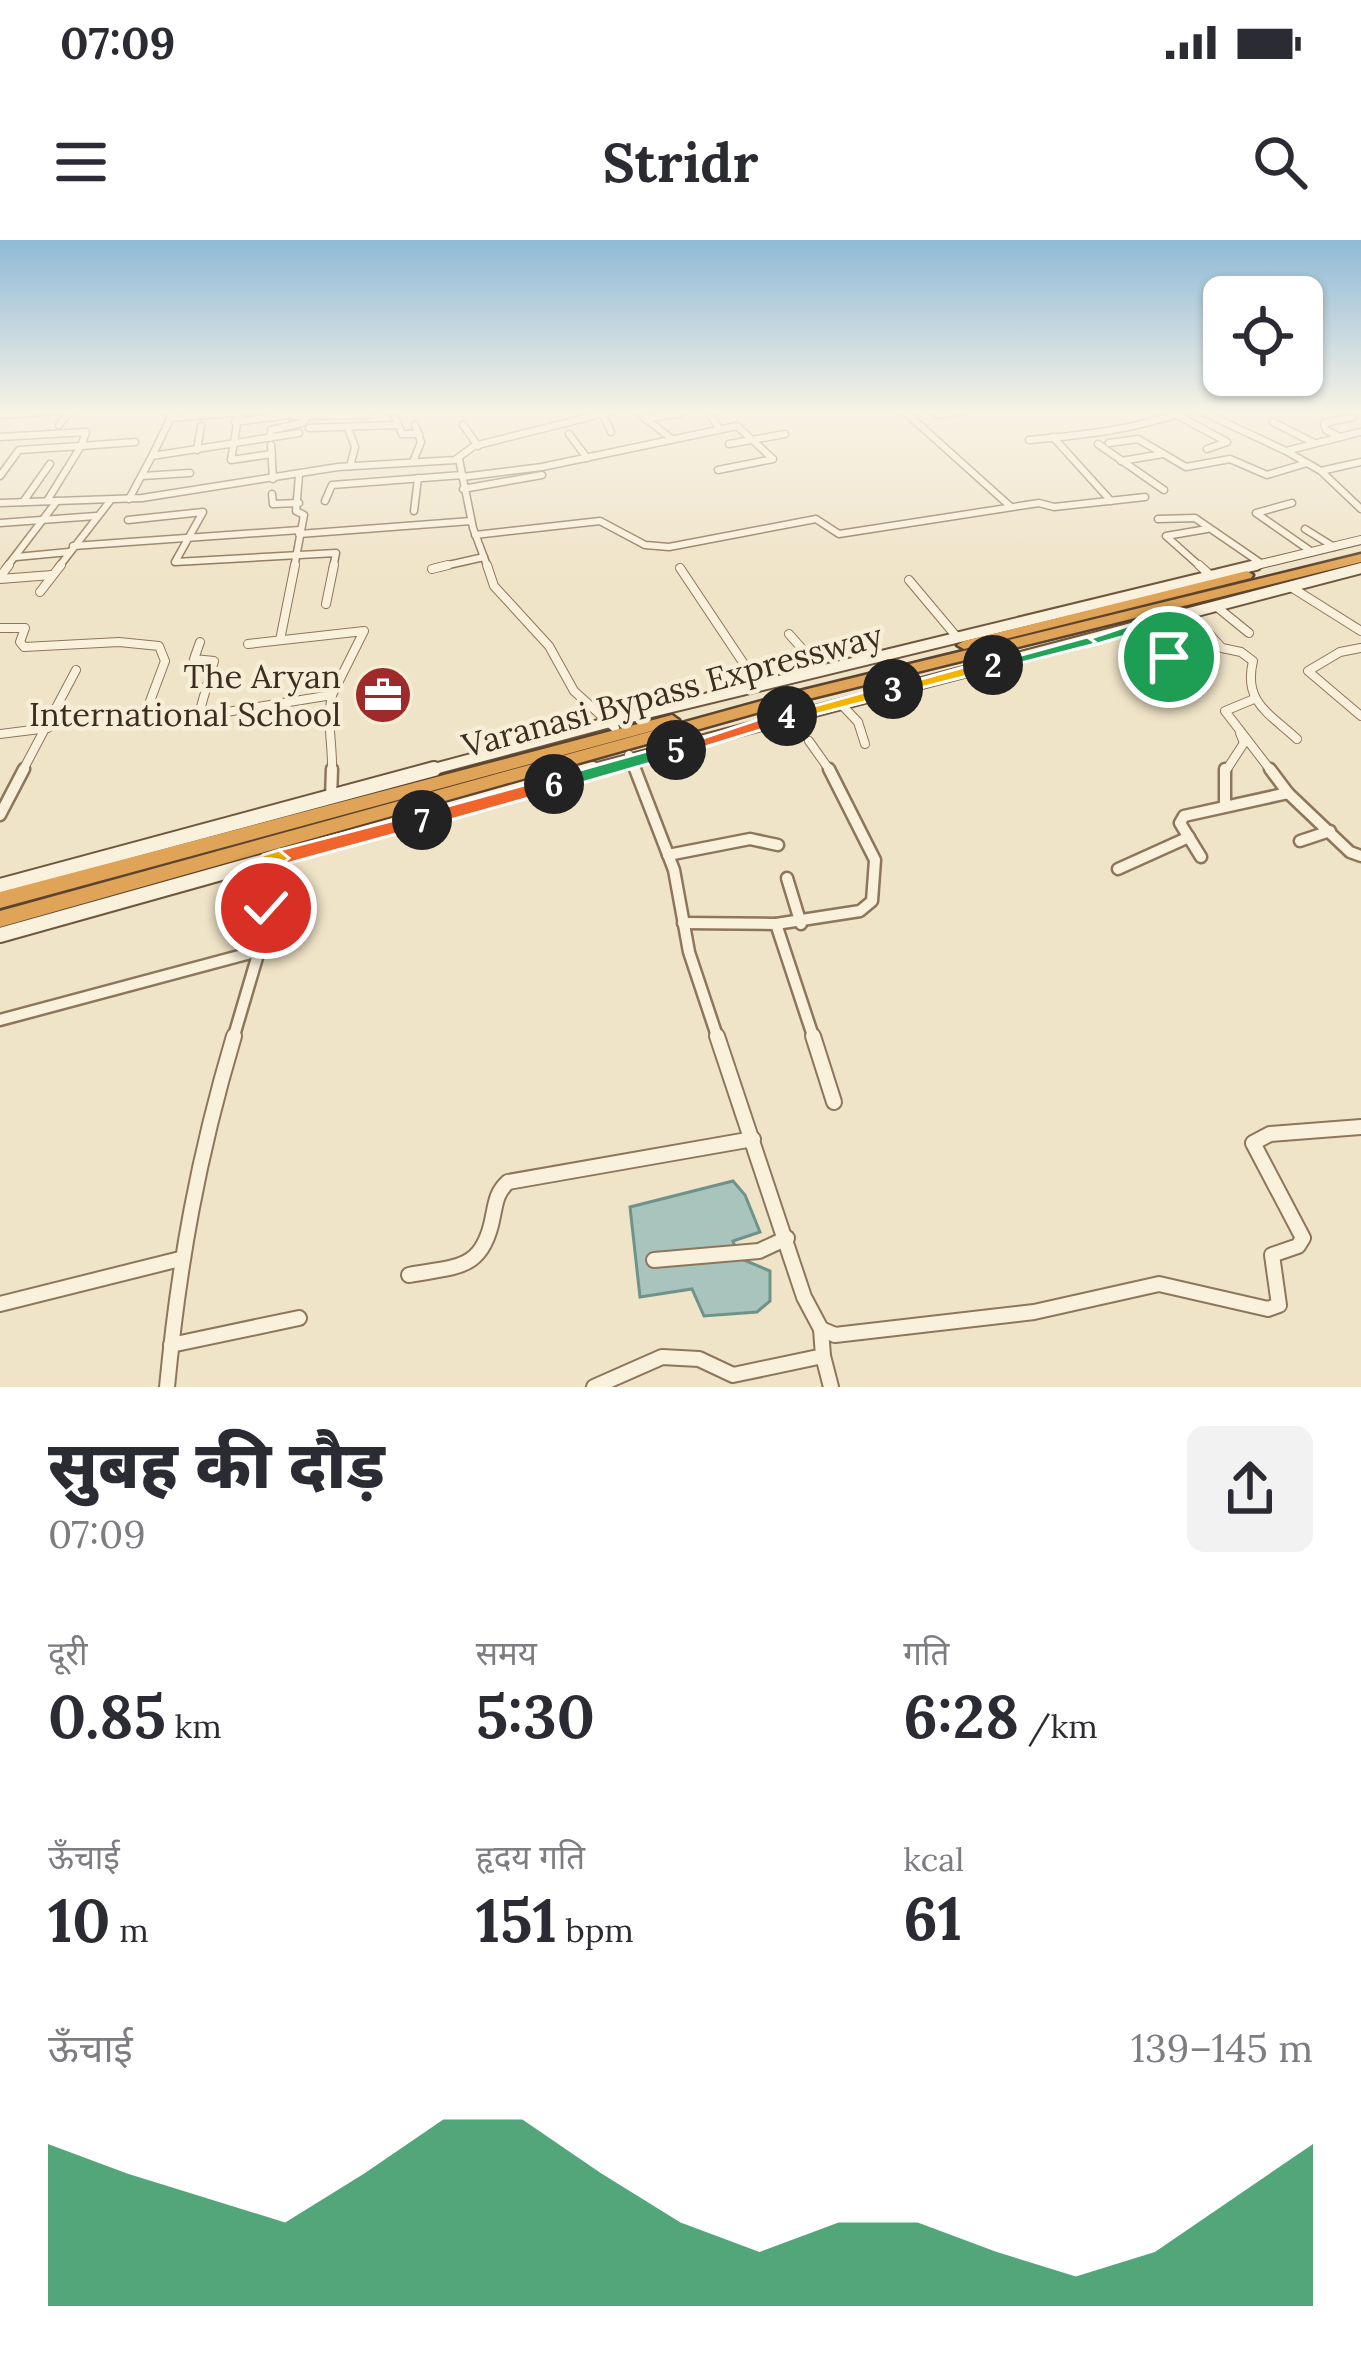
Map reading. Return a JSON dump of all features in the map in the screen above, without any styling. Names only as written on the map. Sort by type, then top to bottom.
[{"type":"highway","name":"Varanasi Bypass Expressway","points":[[0,900],[833,677],[1361,544]]},
{"type":"highway","name":"Varanasi Bypass Expressway","points":[[0,920],[783,700],[1361,558]]},
{"type":"street","points":[[23,502],[50,465]]},
{"type":"street","points":[[46,501],[69,465]]},
{"type":"street","points":[[129,499],[148,465]]},
{"type":"street","points":[[272,465],[273,479]]},
{"type":"street","points":[[0,503],[129,499],[367,465]]},
{"type":"street","points":[[380,480],[385,465]]},
{"type":"street","points":[[460,465],[475,535],[496,590],[549,646],[574,691],[612,725]]},
{"type":"street","points":[[325,501],[332,485],[462,476],[542,465]]},
{"type":"street","points":[[718,470],[747,465]]},
{"type":"street","points":[[964,465],[1011,507]]},
{"type":"street","points":[[1078,465],[1111,502]]},
{"type":"street","points":[[1126,465],[1164,490]]},
{"type":"street","points":[[1239,465],[1267,476],[1302,465]]},
{"type":"street","points":[[1310,465],[1361,509]]},
{"type":"street","points":[[1322,471],[1355,465]]},
{"type":"street","points":[[142,476],[190,473]]},
{"type":"street","points":[[280,640],[293,597],[294,552],[304,515],[296,511],[299,475]]},
{"type":"street","points":[[463,489],[542,475]]},
{"type":"street","points":[[414,511],[418,478]]},
{"type":"street","points":[[272,494],[273,505],[299,503]]},
{"type":"street","points":[[475,535],[600,521],[645,545],[669,548],[816,520],[838,535],[1011,507],[1144,497]]},
{"type":"street","points":[[40,592],[111,500]]},
{"type":"street","points":[[0,578],[57,501]]},
{"type":"street","points":[[1292,502],[1256,512],[1312,552]]},
{"type":"street","points":[[128,520],[203,512],[175,562],[294,552],[338,554],[326,604]]},
{"type":"street","points":[[0,523],[98,516]]},
{"type":"street","points":[[1159,519],[1190,517],[1262,564]]},
{"type":"street","points":[[16,556],[471,521]]},
{"type":"street","points":[[1209,528],[1166,536],[1211,576]]},
{"type":"street","points":[[1305,529],[1334,547]]},
{"type":"street","points":[[0,886],[820,669],[1361,544]]},
{"type":"street","points":[[432,569],[484,557]]},
{"type":"street","points":[[680,568],[758,685]]},
{"type":"street","points":[[0,935],[630,759],[1361,568]]},
{"type":"street","points":[[0,578],[52,575]]},
{"type":"street","points":[[909,580],[956,636]]},
{"type":"street","points":[[1291,587],[1361,631]]},
{"type":"street","points":[[1217,607],[1249,632]]},
{"type":"street","points":[[1191,614],[1222,648],[1241,652],[1252,661],[1248,682],[1254,699],[1297,739]]},
{"type":"street","points":[[1166,620],[1214,656]]},
{"type":"street","points":[[0,628],[25,628],[20,642],[24,647],[119,642],[159,646],[165,662],[144,724],[332,695]]},
{"type":"street","points":[[1135,628],[1169,657]]},
{"type":"street","points":[[248,644],[364,631],[332,695],[326,722],[333,735],[331,798]]},
{"type":"street","points":[[789,634],[820,669]]},
{"type":"street","points":[[1193,641],[1175,648],[1199,665]]},
{"type":"street","points":[[198,717],[214,661],[194,659],[200,642]]},
{"type":"street","points":[[1361,649],[1340,652],[1308,671],[1361,716]]},
{"type":"street","points":[[0,815],[76,670]]},
{"type":"street","points":[[1254,699],[1226,711],[1288,793],[1350,852],[1361,856]]},
{"type":"street","points":[[840,703],[858,722],[865,744]]},
{"type":"street","points":[[0,734],[49,728]]},
{"type":"street","points":[[1225,805],[1226,767],[1244,743],[1239,731]]},
{"type":"street","points":[[683,923],[801,924],[871,906],[876,866],[821,753],[809,741]]},
{"type":"street","points":[[630,759],[668,854],[700,985],[804,1297],[821,1329],[831,1387]]},
{"type":"street","points":[[1201,857],[1181,818],[1288,793]]},
{"type":"street","points":[[1300,841],[1330,831]]},
{"type":"street","points":[[1118,869],[1189,837]]},
{"type":"street","points":[[668,854],[750,839],[778,845]]},
{"type":"street","points":[[167,1387],[180,1259],[206,1126],[258,951],[270,860]]},
{"type":"street","points":[[787,878],[801,924]]},
{"type":"street","points":[[776,924],[834,1102]]},
{"type":"street","points":[[0,1020],[258,951]]},
{"type":"street","points":[[821,1329],[835,1335],[1034,1312],[1159,1284],[1178,1285],[1255,1308],[1279,1305],[1282,1294],[1270,1264],[1272,1255],[1298,1246],[1303,1238],[1253,1143],[1270,1134],[1361,1127]]},
{"type":"street","points":[[409,1275],[458,1266],[480,1253],[488,1244],[499,1191],[508,1182],[754,1138]]},
{"type":"street","points":[[654,1260],[759,1251],[787,1238]]},
{"type":"street","points":[[0,1304],[180,1259]]},
{"type":"street","points":[[171,1346],[298,1318]]},
{"type":"street","points":[[594,1387],[662,1357],[699,1359],[733,1375],[824,1356]]},
{"type":"water","points":[[733,1181],[745,1195],[760,1232],[733,1241],[739,1258],[770,1271],[770,1301],[757,1312],[704,1316],[692,1289],[640,1297],[630,1207]]},
{"type":"place","name":"The Aryan International School","points":[[383,695]]},
{"type":"route","points":[[266,908],[270,860],[632,763],[773,719],[1135,628],[1169,657]]}]
